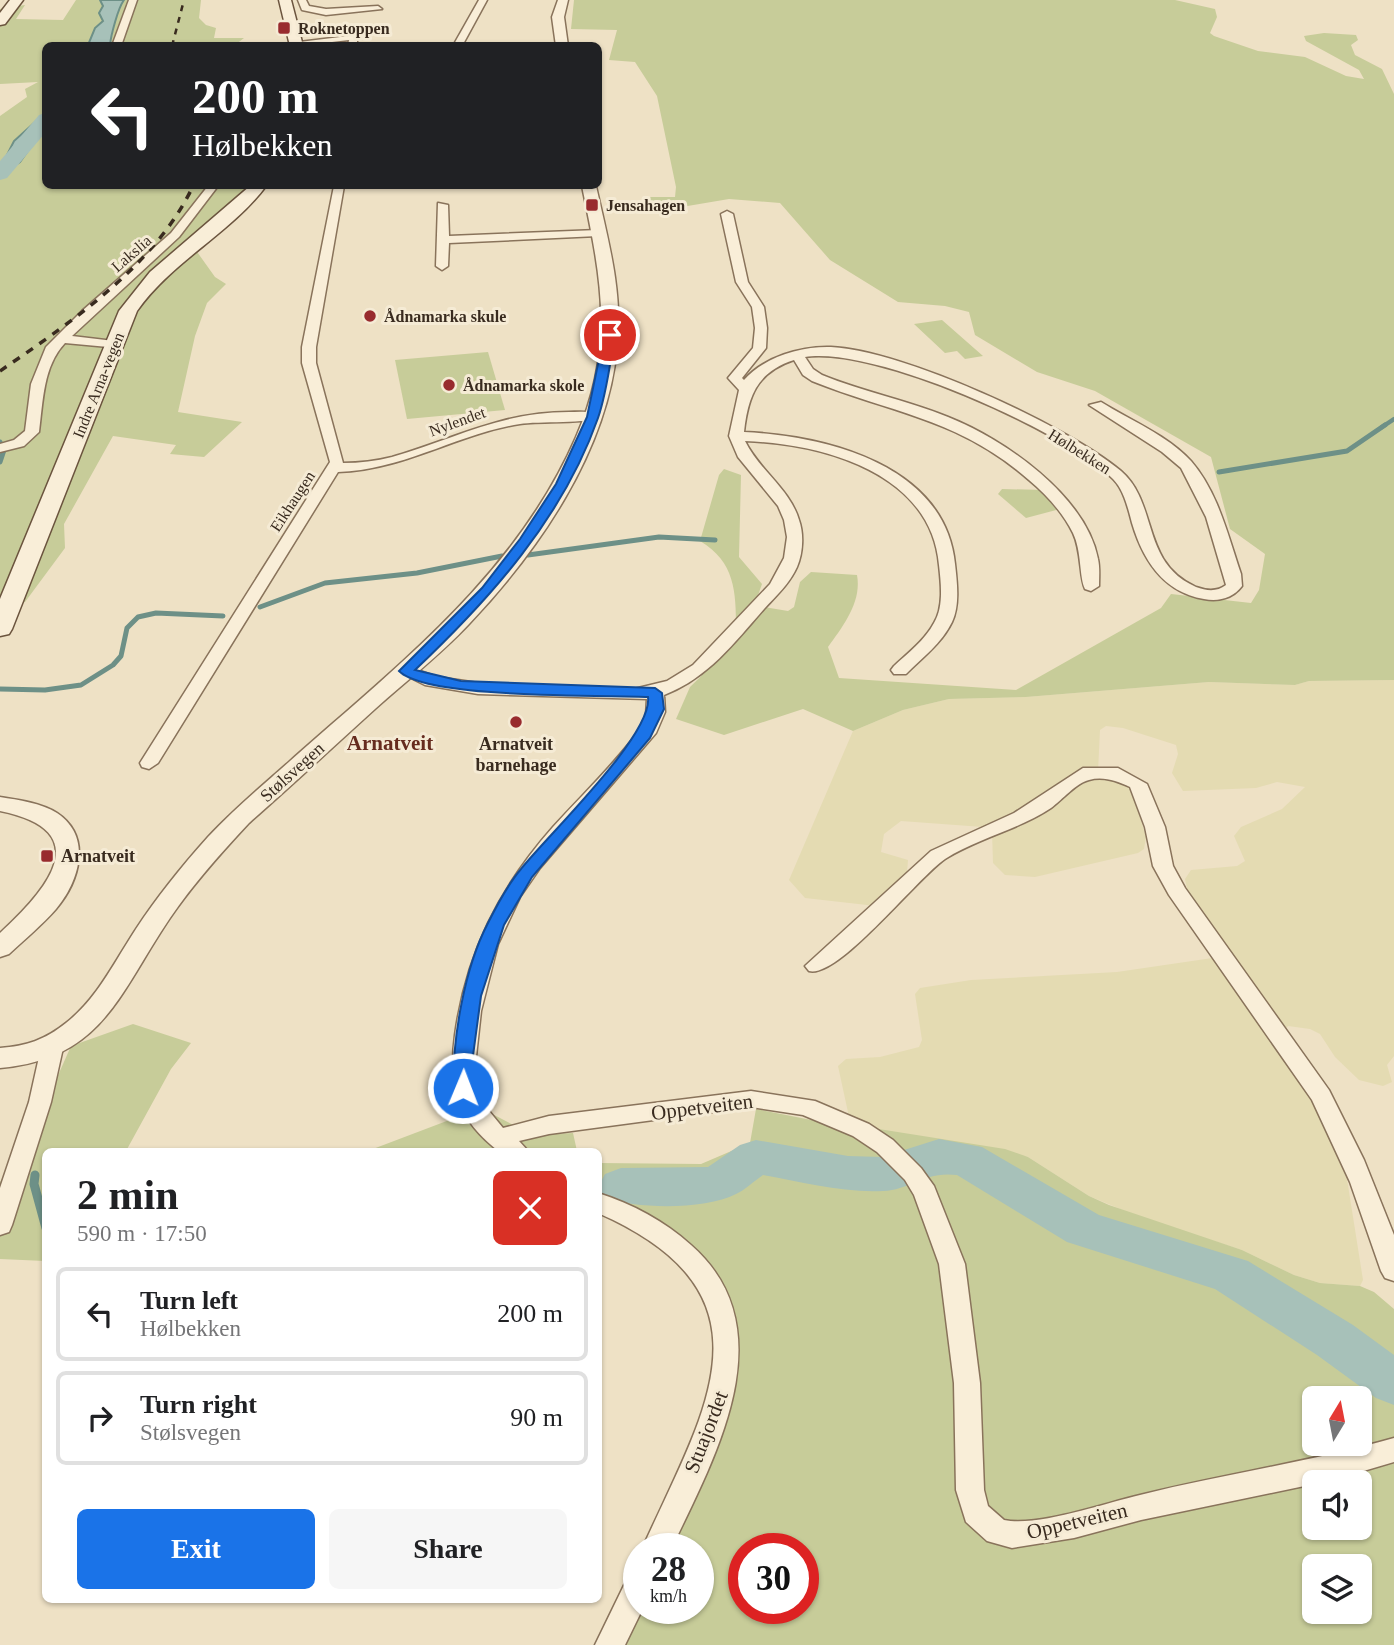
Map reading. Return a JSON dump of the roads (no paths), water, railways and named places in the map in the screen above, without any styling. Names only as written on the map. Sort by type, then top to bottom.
[{"type":"main road","points":[[0,21],[17,0]]},
{"type":"main road","points":[[285,0],[296,42]]},
{"type":"main road","name":"Indre Arna-vegen","points":[[0,629],[128,311],[146,286],[235,210],[255,189]]},
{"type":"street","points":[[117,42],[133,0]]},
{"type":"street","points":[[302,0],[311,10],[378,9]]},
{"type":"street","points":[[343,10],[352,0]]},
{"type":"street","points":[[309,42],[357,34],[386,0]]},
{"type":"street","points":[[459,42],[483,0]]},
{"type":"street","points":[[561,42],[558,17],[563,0]]},
{"type":"street","name":"Lakslia","points":[[0,447],[24,440],[33,427],[38,384],[44,364],[63,339],[86,314],[175,235],[211,189]]},
{"type":"street","name":"Eikhaugen","points":[[149,763],[335,468],[335,452],[309,363],[309,347],[338,189]]},
{"type":"street","name":"Stølsvegen","points":[[0,1059],[33,1055],[74,1035],[105,1001],[160,914],[209,850],[240,818],[463,618],[525,541],[562,484],[593,417],[603,378],[611,306],[590,189]]},
{"type":"street","points":[[442,205],[442,266]]},
{"type":"street","points":[[406,671],[422,678],[461,686],[655,693],[684,679],[710,661],[792,563],[794,517],[776,491],[750,462],[736,436],[745,389],[735,378],[759,348],[760,314],[742,282],[727,214]]},
{"type":"street","points":[[443,240],[598,233]]},
{"type":"street","points":[[63,339],[114,345]]},
{"type":"street","name":"Hølbekken","points":[[745,389],[773,364],[797,355],[836,351],[874,357],[1060,436],[1119,477],[1126,486],[1152,558],[1170,578],[1203,594],[1221,594],[1233,589],[1233,574],[1203,493],[1185,465],[1096,405]]},
{"type":"street","points":[[797,355],[808,373],[817,378],[944,421],[1031,472],[1077,528],[1091,562],[1091,586]]},
{"type":"street","name":"Nylendet","points":[[335,468],[390,464],[462,435],[508,423],[564,416],[593,417]]},
{"type":"street","points":[[736,436],[809,444],[849,455],[889,474],[908,487],[925,507],[948,550],[947,608],[936,633],[900,670]]},
{"type":"street","name":"Oppetveiten","points":[[655,693],[657,709],[643,738],[526,874],[495,925],[484,954],[472,996],[462,1063],[463,1088],[470,1106],[508,1145],[549,1125],[614,1115],[663,1113],[751,1099],[807,1107],[861,1130],[885,1146],[913,1174],[925,1193],[952,1264],[961,1315],[967,1383],[970,1490],[976,1513],[997,1532],[1013,1535],[1074,1525],[1141,1507],[1333,1468],[1394,1450]]},
{"type":"street","points":[[816,966],[848,941],[937,855],[1021,817],[1044,804],[1083,774],[1104,772],[1132,779],[1138,784],[1155,827],[1167,876],[1321,1096],[1340,1130],[1368,1192],[1394,1271]]},
{"type":"street","points":[[0,804],[49,818],[64,836],[69,864],[57,891],[0,948]]},
{"type":"street","points":[[0,1224],[40,1102],[52,1048]]},
{"type":"street","name":"Stuajordet","points":[[602,1204],[661,1233],[682,1250],[710,1284],[725,1322],[728,1365],[718,1411],[663,1533]]},
{"type":"street","points":[[610,1645],[623,1618]]},
{"type":"water","points":[[100,0],[124,0],[111,42],[89,42],[95,28],[103,21],[99,13],[103,6]]},
{"type":"water","points":[[42,116],[42,131],[20,162],[14,166],[2,165],[14,141]]},
{"type":"waterway","points":[[0,174],[42,124]]},
{"type":"waterway","points":[[1385,425],[1394,419]]},
{"type":"waterway","points":[[1219,472],[1347,451],[1385,425]]},
{"type":"waterway","points":[[0,442],[4,450],[0,462]]},
{"type":"waterway","points":[[528,555],[659,537],[715,540]]},
{"type":"waterway","points":[[260,607],[325,583],[417,573],[502,556]]},
{"type":"waterway","points":[[0,689],[45,690],[81,685],[113,665],[121,656],[127,628],[138,617],[156,613],[223,616]]},
{"type":"waterway","points":[[621,1186],[696,1187],[720,1182],[756,1157],[848,1173],[886,1174],[916,1161],[939,1156],[966,1159],[1084,1229],[1231,1275],[1335,1340],[1394,1383]]},
{"type":"waterway","points":[[35,1175],[34,1184],[42,1213]]},
{"type":"railway","points":[[173,42],[184,0]]},
{"type":"railway","points":[[0,371],[82,312],[134,267],[177,215],[191,189]]},
{"type":"place","name":"Roknetoppen","points":[[284,28]]},
{"type":"place","name":"Jensahagen","points":[[592,205]]},
{"type":"place","name":"Ådnamarka skule","points":[[370,316]]},
{"type":"place","name":"Ådnamarka skole","points":[[449,385]]},
{"type":"place","name":"Arnatveit barnehage","points":[[516,722]]},
{"type":"place","name":"Arnatveit","points":[[47,856]]},
{"type":"district","name":"Arnatveit","points":[[390,743]]}]
